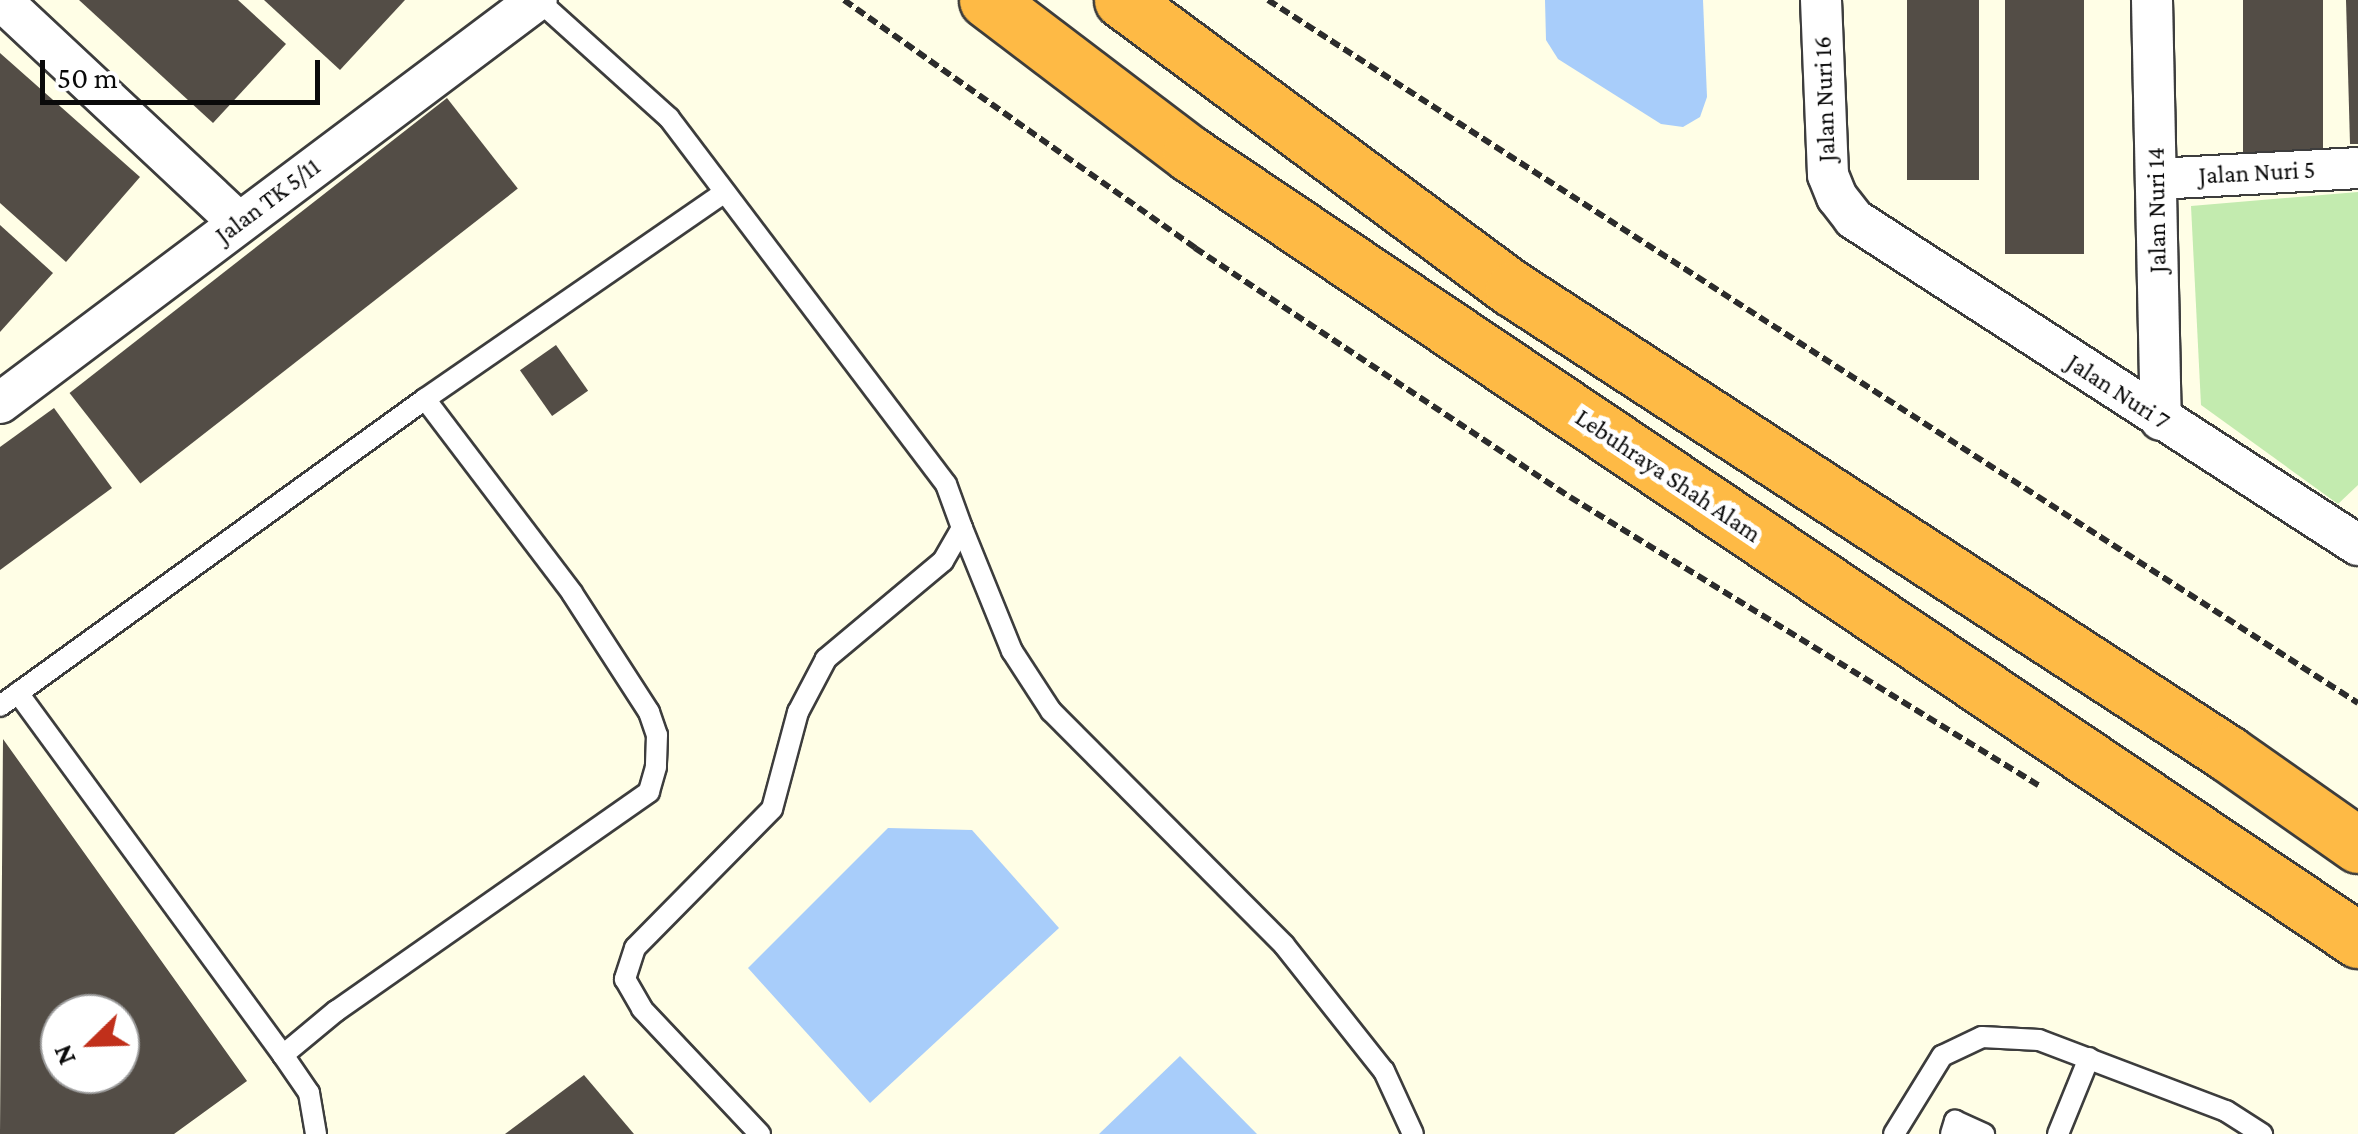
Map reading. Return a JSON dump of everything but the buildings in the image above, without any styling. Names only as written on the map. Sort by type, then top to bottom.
[{"type":"highway","name":"Lebuhraya Shah Alam","points":[[987,0],[1190,154],[2358,940]]},
{"type":"highway","points":[[1122,0],[1513,289],[2227,753],[2358,844]]},
{"type":"street","points":[[1,0],[239,223]]},
{"type":"street","name":"Jalan TK 5/11","points":[[0,403],[537,0]]},
{"type":"street","name":"Jalan Nuri 16","points":[[1821,0],[1828,176],[1836,198],[1854,219],[1879,238]]},
{"type":"street","name":"Jalan Nuri 14","points":[[2152,0],[2162,420]]},
{"type":"street","name":"Jalan Nuri 5","points":[[2156,179],[2358,168]]},
{"type":"street","name":"Jalan Nuri 7","points":[[1879,238],[2162,420],[2353,533]]},
{"type":"lane","points":[[537,0],[669,118],[946,484],[1012,650],[1051,711],[1284,946],[1384,1072],[1413,1134]]},
{"type":"lane","points":[[0,706],[425,399],[725,192]]},
{"type":"lane","points":[[283,1055],[336,1010],[649,792],[656,767],[657,735],[649,712],[572,593],[425,399]]},
{"type":"lane","points":[[760,1134],[642,1010],[626,979],[635,948],[772,809],[798,712],[826,659],[943,561],[962,528]]},
{"type":"lane","points":[[18,693],[309,1093],[316,1134]]},
{"type":"lane","points":[[1894,1134],[1942,1056],[1982,1037],[2039,1040],[2226,1111],[2262,1134]]},
{"type":"lane","points":[[2058,1134],[2089,1058]]},
{"type":"lane","points":[[1951,1134],[1955,1121],[1984,1134]]},
{"type":"path","points":[[844,0],[1195,248],[1570,497],[2055,795]]},
{"type":"path","points":[[1268,0],[2358,703]]},
{"type":"green space","points":[[2358,192],[2358,485],[2338,504],[2201,405],[2191,206]]},
{"type":"water","points":[[1545,0],[1703,0],[1707,97],[1700,117],[1683,127],[1661,124],[1558,59],[1546,40]]},
{"type":"water","points":[[888,828],[972,830],[1059,928],[870,1103],[748,968]]},
{"type":"water","points":[[1180,1056],[1257,1134],[1099,1134]]}]
